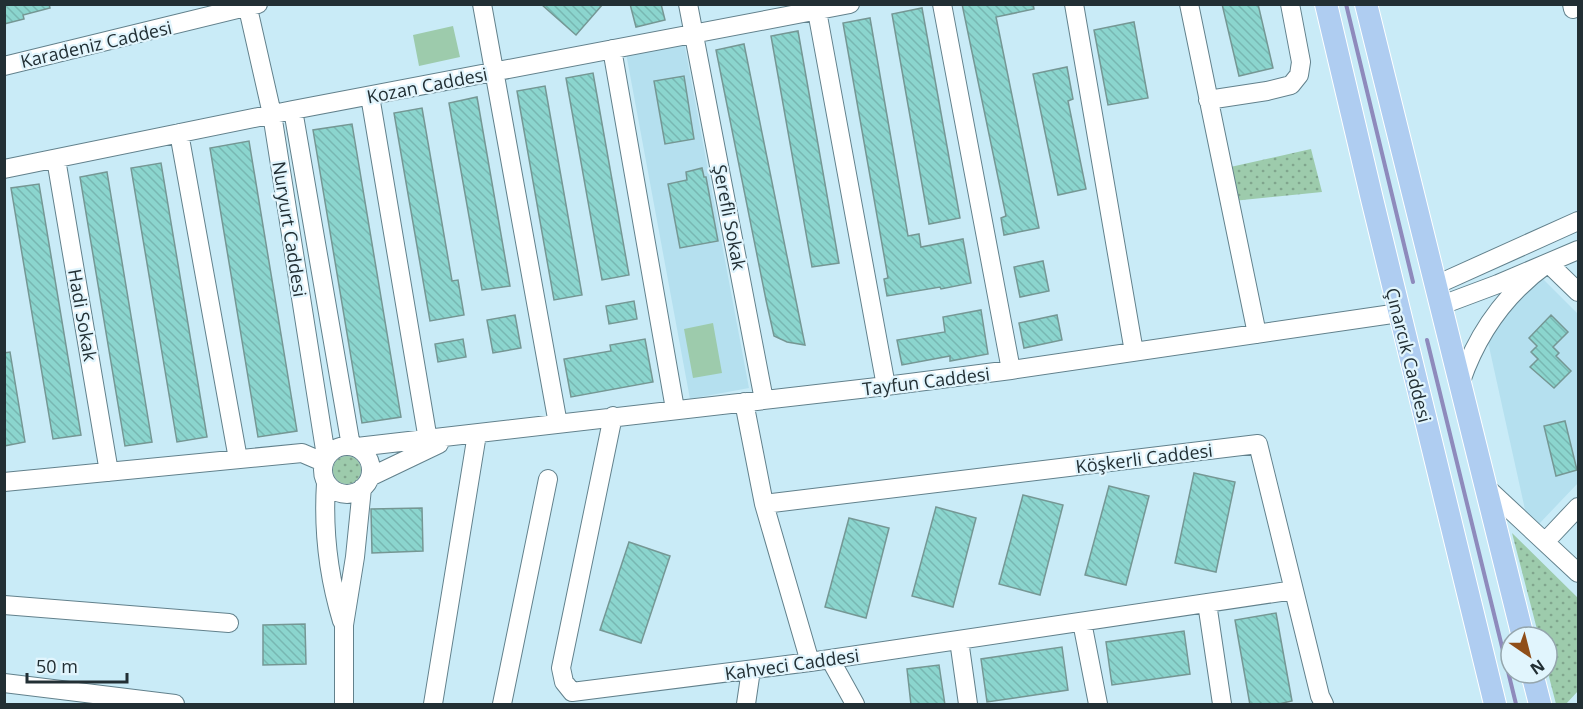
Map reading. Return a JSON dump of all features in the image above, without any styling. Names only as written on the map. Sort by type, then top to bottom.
[{"type":"main road","name":"Çınarcık Caddesi","points":[[1326,4],[1495,705]]},
{"type":"main road","points":[[1366,4],[1390,109],[1461,381],[1520,625]]},
{"type":"main road","points":[[1535,685],[1540,705]]},
{"type":"street","points":[[482,4],[558,424]]},
{"type":"street","name":"Şerefli Sokak","points":[[688,4],[764,400]]},
{"type":"street","name":"Kozan Caddesi","points":[[4,169],[272,114],[850,4]]},
{"type":"street","points":[[942,4],[1011,370]]},
{"type":"street","points":[[1074,4],[1134,352]]},
{"type":"street","points":[[1189,4],[1257,334]]},
{"type":"street","points":[[1208,100],[1291,85],[1299,75],[1301,62],[1290,4]]},
{"type":"street","points":[[1572,4],[1573,9],[1578,7]]},
{"type":"street","name":"Karadeniz Caddesi","points":[[4,66],[251,5]]},
{"type":"street","name":"Nuryurt Caddesi","points":[[251,5],[272,114],[325,459]]},
{"type":"street","points":[[817,11],[886,386]]},
{"type":"street","points":[[612,50],[675,409]]},
{"type":"street","points":[[370,96],[428,440]]},
{"type":"street","points":[[293,110],[354,447]]},
{"type":"street","points":[[179,133],[238,459]]},
{"type":"street","name":"Hadi Sokak","points":[[56,159],[109,472]]},
{"type":"street","points":[[1439,295],[1578,221]]},
{"type":"street","points":[[1439,295],[1548,263],[1578,250]]},
{"type":"street","points":[[1548,263],[1578,292]]},
{"type":"street","points":[[1461,381],[1473,350],[1496,313],[1515,290],[1548,263]]},
{"type":"street","name":"Tayfun Caddesi","points":[[354,447],[477,435],[613,416],[1011,370],[1399,313]]},
{"type":"street","points":[[744,402],[764,504],[810,662]]},
{"type":"street","name":"Kahveci Caddesi","points":[[613,416],[561,668],[564,682],[572,692],[810,662],[1294,590]]},
{"type":"street","points":[[433,705],[477,435]]},
{"type":"street","points":[[344,705],[344,625],[366,483],[370,463],[368,457],[354,447],[337,447],[325,459],[323,476],[330,488],[343,494],[356,492],[366,483],[451,438]]},
{"type":"street","name":"Köşkerli Caddesi","points":[[764,504],[1258,444],[1324,705]]},
{"type":"street","points":[[4,482],[302,453],[325,459]]},
{"type":"street","points":[[502,705],[548,479]]},
{"type":"street","points":[[326,483],[324,506],[327,555],[344,625]]},
{"type":"street","points":[[1487,488],[1578,573]]},
{"type":"street","points":[[1545,542],[1578,507]]},
{"type":"street","points":[[1207,603],[1222,705]]},
{"type":"street","points":[[4,605],[230,623]]},
{"type":"street","points":[[1083,622],[1098,705]]},
{"type":"street","points":[[959,640],[968,705]]},
{"type":"street","points":[[830,659],[855,705]]},
{"type":"street","points":[[746,705],[751,670]]},
{"type":"street","points":[[4,683],[175,705]]},
{"type":"shaded area","points":[[684,42],[749,388],[690,399],[626,53]]},
{"type":"shaded area","points":[[1541,277],[1578,314],[1578,483],[1538,525],[1526,514],[1486,333]]},
{"type":"green space","points":[[453,26],[460,57],[419,66],[413,35]]},
{"type":"green space","points":[[1311,149],[1322,192],[1233,201],[1226,168]]},
{"type":"green space","points":[[713,323],[722,373],[693,378],[684,329]]},
{"type":"green space","points":[[347,456],[357,460],[361,470],[357,480],[347,484],[337,480],[333,470],[337,460]]},
{"type":"green space","points":[[1512,533],[1578,598],[1578,691],[1566,704],[1556,704],[1551,685],[1559,685],[1559,625],[1536,625]]},
{"type":"building","points":[[4,4],[49,4],[50,8],[23,15],[24,19],[4,24]]},
{"type":"building","points":[[541,4],[603,4],[576,35]]},
{"type":"building","points":[[630,4],[661,4],[665,20],[636,27]]},
{"type":"building","points":[[962,4],[1033,4],[1034,9],[996,17],[1039,228],[1004,235],[1001,218],[1006,216]]},
{"type":"building","points":[[1222,4],[1258,4],[1273,68],[1239,76]]},
{"type":"building","points":[[922,8],[960,218],[929,224],[892,14]]},
{"type":"building","points":[[870,18],[908,236],[919,234],[921,247],[963,239],[971,283],[887,296],[884,279],[888,278],[843,23]]},
{"type":"building","points":[[1134,22],[1148,98],[1108,105],[1094,30]]},
{"type":"building","points":[[798,31],[839,263],[812,267],[771,36]]},
{"type":"building","points":[[744,44],[805,345],[787,342],[774,336],[766,300],[716,50]]},
{"type":"building","points":[[1067,67],[1073,99],[1068,101],[1086,189],[1058,195],[1033,74]]},
{"type":"building","points":[[593,73],[629,275],[602,280],[566,78]]},
{"type":"building","points":[[684,76],[694,139],[665,144],[654,81]]},
{"type":"building","points":[[545,86],[582,295],[554,300],[517,91]]},
{"type":"building","points":[[477,97],[510,286],[482,290],[449,103]]},
{"type":"building","points":[[422,108],[452,281],[458,280],[464,315],[430,321],[394,113]]},
{"type":"building","points":[[352,124],[401,417],[362,423],[313,130]]},
{"type":"building","points":[[249,141],[297,431],[258,437],[210,148]]},
{"type":"building","points":[[161,163],[207,437],[177,442],[131,168]]},
{"type":"building","points":[[702,168],[704,177],[706,177],[718,241],[680,248],[668,184],[687,180],[686,172]]},
{"type":"building","points":[[107,172],[152,442],[125,446],[80,177]]},
{"type":"building","points":[[39,184],[81,435],[53,439],[11,188]]},
{"type":"building","points":[[1043,261],[1049,291],[1020,297],[1014,267]]},
{"type":"building","points":[[634,301],[637,319],[609,324],[606,306]]},
{"type":"building","points":[[981,310],[988,354],[950,361],[950,356],[902,365],[897,340],[945,332],[943,317]]},
{"type":"building","points":[[515,315],[521,348],[493,353],[487,320]]},
{"type":"building","points":[[1057,315],[1062,340],[1024,348],[1019,323]]},
{"type":"building","points":[[1551,315],[1568,332],[1553,347],[1559,353],[1556,356],[1571,371],[1554,388],[1530,367],[1538,359],[1531,352],[1537,346],[1529,338]]},
{"type":"building","points":[[463,339],[466,357],[438,362],[435,344]]},
{"type":"building","points":[[645,339],[653,382],[571,397],[564,359],[611,351],[610,345]]},
{"type":"building","points":[[10,352],[25,442],[4,446],[4,353]]},
{"type":"building","points":[[1565,421],[1577,470],[1556,476],[1544,426]]},
{"type":"building","points":[[1194,473],[1235,482],[1216,572],[1175,563]]},
{"type":"building","points":[[1109,486],[1149,496],[1126,585],[1085,575]]},
{"type":"building","points":[[1023,495],[1063,505],[1040,595],[999,584]]},
{"type":"building","points":[[936,507],[976,518],[953,607],[912,596]]},
{"type":"building","points":[[422,508],[423,551],[372,553],[371,509]]},
{"type":"building","points":[[849,518],[889,528],[866,618],[825,607]]},
{"type":"building","points":[[629,542],[670,556],[641,643],[600,630]]},
{"type":"building","points":[[1276,613],[1292,701],[1274,705],[1250,705],[1235,620]]},
{"type":"building","points":[[305,624],[306,664],[263,665],[263,625]]},
{"type":"building","points":[[1184,631],[1190,674],[1112,685],[1106,642]]},
{"type":"building","points":[[1062,647],[1068,690],[987,702],[981,659]]},
{"type":"building","points":[[939,665],[945,705],[911,705],[907,669]]},
{"type":"waterway","points":[[1346,4],[1413,282]]},
{"type":"waterway","points":[[1427,340],[1516,704]]}]
